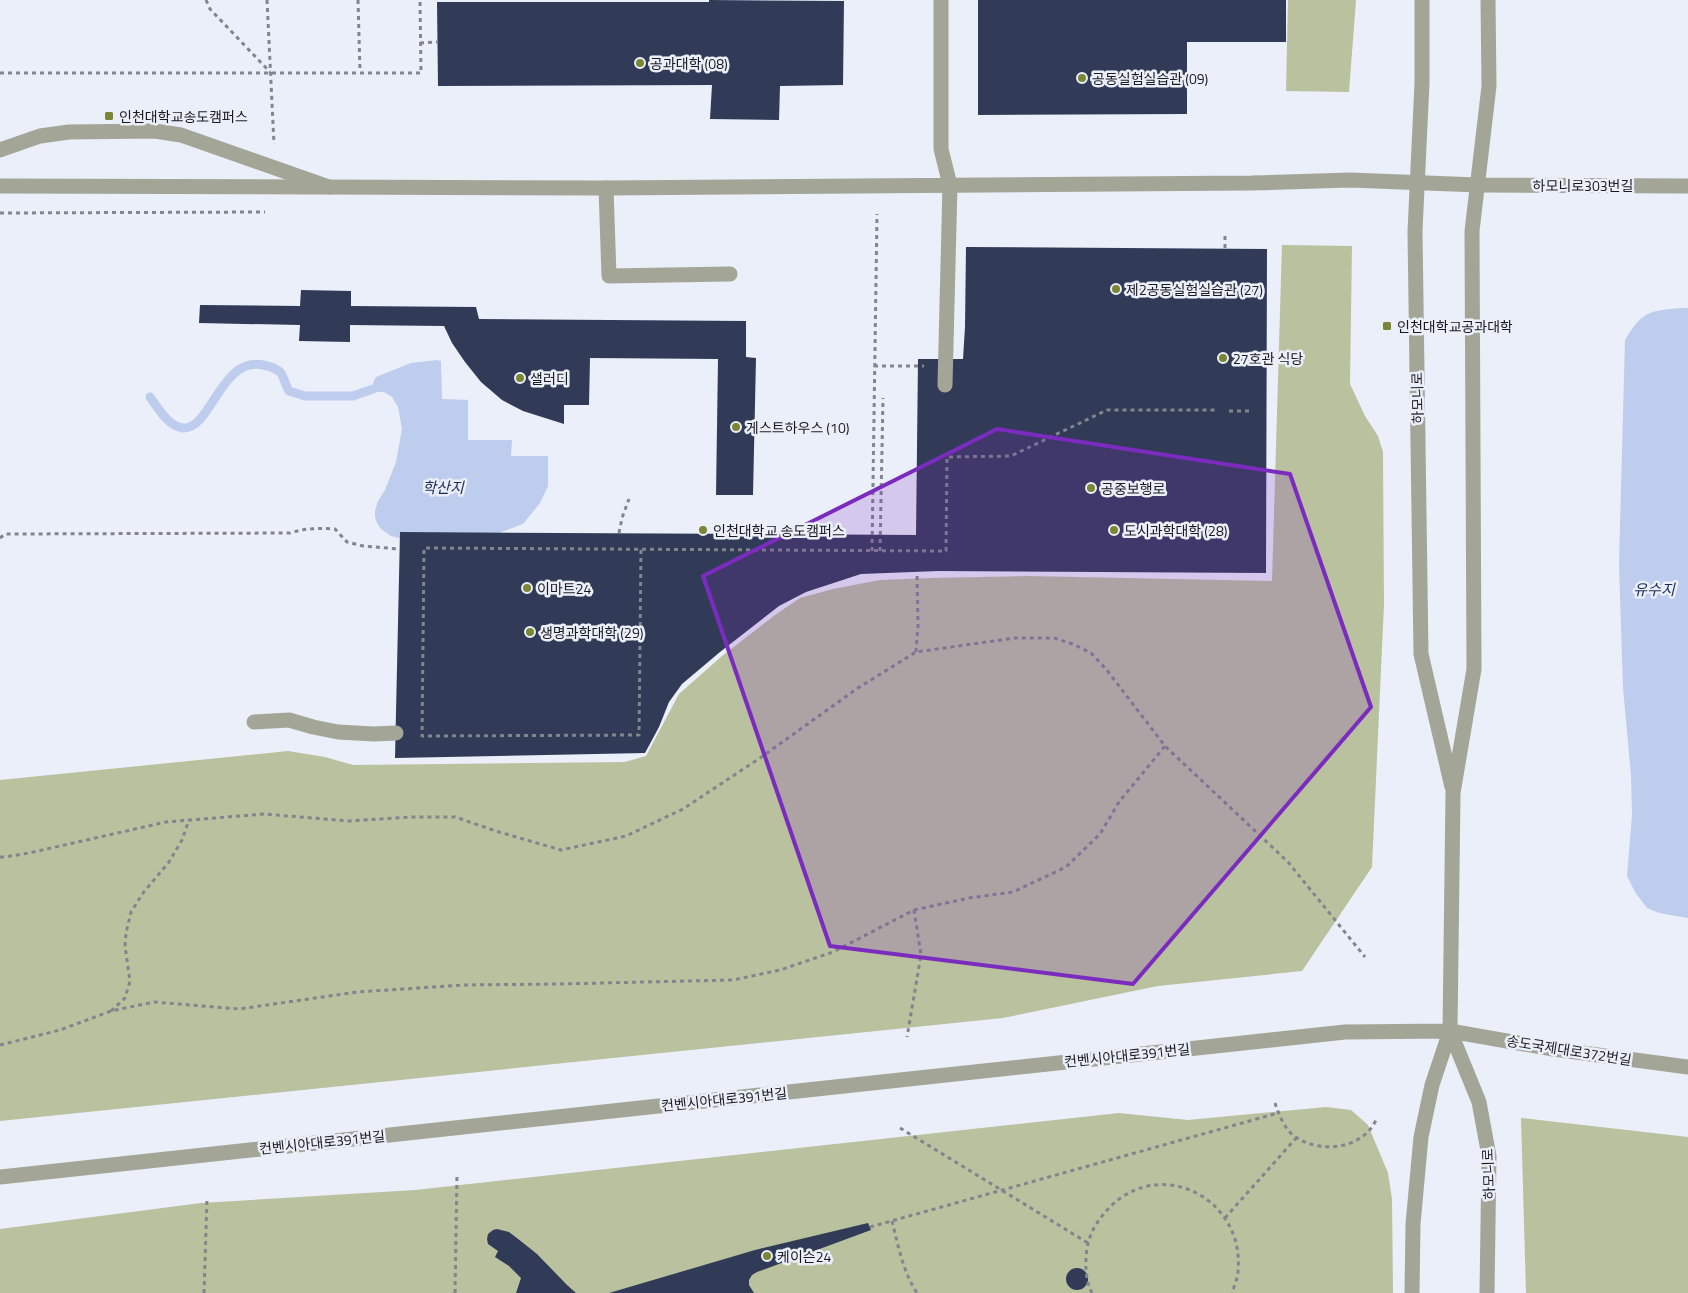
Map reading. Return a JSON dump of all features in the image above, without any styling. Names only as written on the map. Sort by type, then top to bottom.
[{"type":"street","points":[[941,0],[941,149],[950,185],[945,386]]},
{"type":"street","name":"하모니로","points":[[1422,0],[1422,83],[1415,231],[1421,654],[1453,793]]},
{"type":"street","name":"하모니로","points":[[1412,1293],[1413,1224],[1421,1137],[1432,1085],[1450,1031],[1453,793],[1474,669],[1472,231],[1488,86],[1488,0]]},
{"type":"street","points":[[0,150],[40,136],[69,132],[155,131],[181,135],[330,187]]},
{"type":"street","name":"하모니로303번길","points":[[0,186],[606,188],[1252,183],[1350,180],[1417,184],[1688,186]]},
{"type":"street","points":[[606,188],[609,276],[730,274]]},
{"type":"street","points":[[254,722],[289,720],[338,732],[396,733]]},
{"type":"street","name":"하모니로","points":[[1450,1031],[1479,1102],[1490,1156],[1487,1293]]},
{"type":"street","name":"송도국제대로372번길","points":[[1450,1031],[1553,1049],[1688,1067]]},
{"type":"street","name":"컨벤시아대로391번길","points":[[0,1177],[1345,1032],[1450,1031]]},
{"type":"path","points":[[206,0],[210,9],[270,72]]},
{"type":"path","points":[[267,0],[276,167]]},
{"type":"path","points":[[358,0],[360,72]]},
{"type":"path","points":[[0,73],[421,73],[420,0]]},
{"type":"path","points":[[420,43],[437,42]]},
{"type":"path","points":[[0,213],[265,212]]},
{"type":"path","points":[[872,551],[877,214]]},
{"type":"path","points":[[1225,235],[1225,248]]},
{"type":"path","points":[[874,366],[946,366]]},
{"type":"path","points":[[880,551],[883,398]]},
{"type":"path","points":[[641,550],[639,735],[422,736],[424,548],[946,551],[947,457],[1011,456],[1108,410],[1215,410]]},
{"type":"path","points":[[1230,411],[1249,411]]},
{"type":"path","points":[[619,533],[629,499]]},
{"type":"path","points":[[0,538],[5,534],[290,533],[306,528],[321,528],[335,530],[347,542],[364,546],[400,549]]},
{"type":"path","points":[[916,652],[918,624],[917,572]]},
{"type":"path","points":[[0,857],[29,853],[166,822],[264,814],[349,821],[410,816],[455,817],[561,850],[626,836],[683,809],[760,758],[858,688],[916,652],[1015,638],[1054,638],[1073,644],[1091,653],[1165,746],[1288,862],[1364,956]]},
{"type":"path","points":[[0,1045],[60,1030],[111,1011],[154,1002],[239,1009],[357,992],[464,984],[733,980],[780,970],[833,952],[914,910],[969,898],[1013,892],[1066,867],[1100,834],[1118,802],[1165,746]]},
{"type":"path","points":[[111,1011],[125,998],[130,981],[126,933],[132,912],[144,893],[169,862],[182,840],[189,820]]},
{"type":"path","points":[[907,1038],[921,955],[914,910]]},
{"type":"path","points":[[1274,1103],[1281,1121],[1293,1135],[1308,1144],[1326,1148],[1344,1146],[1361,1138],[1374,1125],[1376,1120]]},
{"type":"path","points":[[870,1227],[1278,1113]]},
{"type":"path","points":[[900,1128],[1088,1243]]},
{"type":"path","points":[[1225,1218],[1297,1138]]},
{"type":"path","points":[[454,1293],[457,1175]]},
{"type":"path","points":[[1092,1293],[1085,1263],[1089,1238],[1101,1216],[1119,1198],[1142,1188],[1167,1185],[1192,1190],[1213,1204],[1229,1224],[1238,1247],[1238,1272],[1232,1293]]},
{"type":"path","points":[[204,1293],[207,1198]]},
{"type":"path","points":[[892,1221],[911,1285],[917,1293]]},
{"type":"highlighted area","points":[[997,429],[1290,474],[1371,707],[1133,984],[830,946],[703,576]]},
{"type":"green space","points":[[1288,0],[1356,0],[1349,92],[1286,91]]},
{"type":"green space","points":[[1282,245],[1352,246],[1350,384],[1365,416],[1378,436],[1383,452],[1384,604],[1372,867],[1302,971],[1158,986],[1003,1018],[0,1121],[0,780],[288,751],[325,757],[353,765],[625,762],[646,756],[679,694],[722,656],[800,598],[833,589],[880,580],[931,578],[1027,576],[1272,581]]},
{"type":"green space","points":[[1326,1107],[1351,1110],[1368,1125],[1388,1173],[1392,1199],[1393,1293],[0,1293],[0,1229],[201,1203],[415,1190],[1119,1113],[1188,1120]]},
{"type":"green space","points":[[1521,1118],[1688,1137],[1688,1293],[1526,1293]]},
{"type":"water","name":"유수지","points":[[1688,308],[1688,918],[1659,913],[1647,908],[1635,892],[1627,876],[1632,815],[1631,775],[1623,688],[1619,564],[1625,340],[1636,323],[1647,314],[1661,310]]},
{"type":"water","name":"학산지","points":[[441,361],[442,399],[468,400],[468,440],[512,440],[511,456],[548,456],[548,486],[540,503],[523,524],[485,538],[407,540],[391,536],[381,529],[377,523],[375,511],[396,462],[402,429],[398,407],[392,397],[384,392],[376,392],[373,389],[373,383],[376,377],[411,363]]},
{"type":"building","name":"공과대학 (08)","points":[[709,0],[844,1],[843,85],[780,86],[779,120],[710,119],[712,85],[438,86],[437,2],[709,2]]},
{"type":"building","name":"공동실험실습관 (09)","points":[[978,0],[1286,0],[1286,42],[1187,42],[1187,114],[978,115]]},
{"type":"building","name":"공중보행로","points":[[966,247],[1267,249],[1266,573],[938,571],[861,574],[806,592],[779,606],[720,652],[682,684],[669,702],[659,727],[645,753],[395,758],[400,532],[916,535],[918,359],[963,359]]},
{"type":"building","points":[[301,290],[351,291],[351,306],[476,307],[479,319],[746,321],[746,357],[756,358],[753,495],[716,495],[718,359],[590,358],[589,405],[564,405],[564,424],[523,411],[502,400],[481,382],[465,362],[452,343],[444,326],[350,325],[350,342],[299,341],[300,325],[199,323],[200,305],[300,306]]},
{"type":"building","name":"케이슨24","points":[[868,1223],[871,1230],[752,1275],[749,1285],[754,1293],[609,1293],[755,1250]]},
{"type":"building","points":[[497,1229],[509,1232],[537,1254],[576,1293],[516,1293],[521,1278],[509,1266],[495,1257],[498,1251],[488,1244],[488,1234]]},
{"type":"building","points":[[1077,1268],[1087,1275],[1088,1279],[1081,1289],[1077,1290],[1067,1283],[1066,1279],[1073,1269]]},
{"type":"waterway","points":[[150,397],[168,420],[183,428],[193,425],[201,418],[227,382],[237,371],[249,365],[263,365],[277,370],[281,373],[289,391],[305,396],[353,396],[373,389]]},
{"type":"place","name":"공과대학 (08)","points":[[640,63]]},
{"type":"place","name":"공동실험실습관 (09)","points":[[1082,78]]},
{"type":"place","name":"인천대학교송도캠퍼스","points":[[109,116]]},
{"type":"place","name":"제2공동실험실습관 (27)","points":[[1116,289]]},
{"type":"place","name":"인천대학교공과대학","points":[[1387,326]]},
{"type":"place","name":"27호관 식당","points":[[1223,358]]},
{"type":"place","name":"샐러디","points":[[520,378]]},
{"type":"place","name":"게스트하우스 (10)","points":[[736,427]]},
{"type":"place","name":"공중보행로","points":[[1091,488]]},
{"type":"place","name":"인천대학교 송도캠퍼스","points":[[703,530]]},
{"type":"place","name":"도시과학대학 (28)","points":[[1114,530]]},
{"type":"place","name":"이마트24","points":[[527,588]]},
{"type":"place","name":"생명과학대학 (29)","points":[[530,632]]},
{"type":"place","name":"케이슨24","points":[[767,1256]]}]
